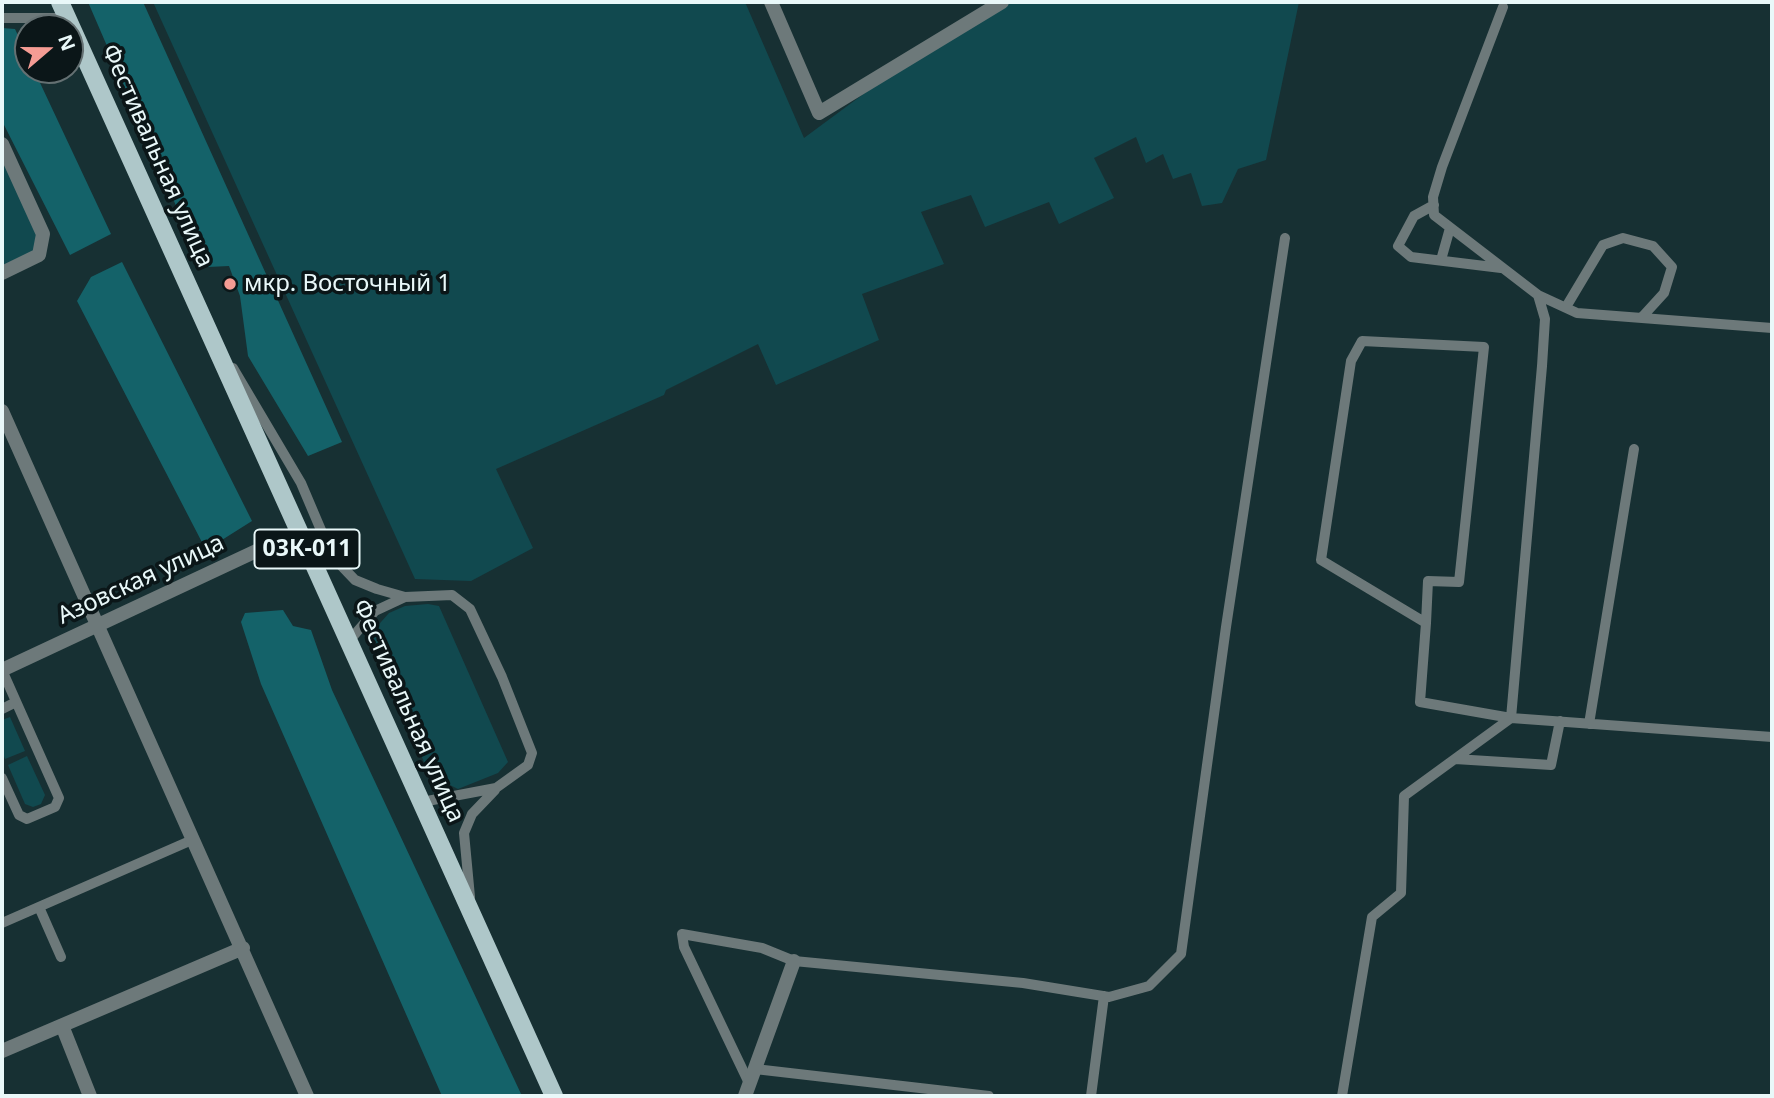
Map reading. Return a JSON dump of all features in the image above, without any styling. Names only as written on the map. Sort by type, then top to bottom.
[{"type":"main road","name":"Фестивальная улица","points":[[64,10],[554,1096]]},
{"type":"street","points":[[771,2],[819,113],[1002,2]]},
{"type":"street","points":[[2,273],[39,255],[43,234],[3,152]]},
{"type":"street","points":[[2,411],[307,1096]]},
{"type":"street","name":"Азовская улица","points":[[2,670],[299,531]]},
{"type":"street","points":[[2,1051],[63,1028],[243,948]]},
{"type":"street","points":[[747,1090],[794,961]]},
{"type":"street","points":[[63,1028],[90,1096]]},
{"type":"lane","points":[[1503,7],[1442,167],[1434,215],[1538,295],[1577,313],[1772,328]]},
{"type":"lane","points":[[2,18],[64,10]]},
{"type":"lane","points":[[1434,205],[1414,216],[1398,246],[1411,257],[1503,268]]},
{"type":"lane","points":[[1441,260],[1450,228]]},
{"type":"lane","points":[[747,1090],[684,947],[682,934],[762,948],[794,961],[1023,983],[1104,996],[1149,986],[1181,954],[1226,626],[1285,238]]},
{"type":"lane","points":[[1566,307],[1603,245],[1623,238],[1653,246],[1672,267],[1664,293],[1643,316]]},
{"type":"lane","points":[[1342,1096],[1372,917],[1401,893],[1404,796],[1511,718],[1545,319],[1538,295]]},
{"type":"lane","points":[[200,310],[301,483],[332,556],[355,580],[405,597],[453,595],[470,609],[532,753],[528,765],[496,788],[472,814],[464,833],[471,911]]},
{"type":"lane","points":[[1426,624],[1321,560],[1351,361],[1362,341],[1484,347],[1459,582],[1428,581],[1426,624],[1420,702],[1511,718],[1772,737]]},
{"type":"lane","points":[[1589,724],[1634,449]]},
{"type":"lane","points":[[349,640],[375,611],[405,597]]},
{"type":"lane","points":[[2,670],[59,798],[55,807],[27,819],[19,815],[2,778]]},
{"type":"lane","points":[[2,709],[16,702]]},
{"type":"lane","points":[[1455,759],[1551,765],[1560,722]]},
{"type":"lane","points":[[422,802],[458,798],[496,788]]},
{"type":"lane","points":[[2,923],[192,840]]},
{"type":"lane","points":[[40,907],[61,957]]},
{"type":"lane","points":[[1091,1096],[1104,996]]},
{"type":"lane","points":[[755,1069],[989,1096]]},
{"type":"shaded area","points":[[88,2],[143,2],[342,442],[308,456],[248,356],[240,296],[229,266],[208,267],[177,208]]},
{"type":"shaded area","points":[[153,2],[745,2],[804,138],[988,2],[1299,2],[1266,160],[1238,169],[1222,203],[1202,206],[1191,173],[1173,179],[1163,154],[1146,163],[1136,137],[1094,158],[1114,198],[1059,224],[1049,202],[985,227],[971,195],[921,212],[944,264],[862,294],[879,340],[776,385],[758,344],[666,390],[664,395],[496,469],[533,548],[471,581],[415,579]]},
{"type":"shaded area","points":[[2,28],[14,29],[14,84],[41,84],[111,234],[70,255],[2,121]]},
{"type":"shaded area","points":[[2,154],[38,237],[33,254],[2,267]]},
{"type":"shaded area","points":[[122,262],[252,521],[206,550],[77,301],[91,277]]},
{"type":"shaded area","points":[[405,606],[439,606],[508,762],[498,773],[458,789],[430,775],[371,645],[373,631],[389,613]]},
{"type":"shaded area","points":[[283,610],[293,626],[311,630],[332,690],[522,1096],[442,1096],[261,684],[241,622],[245,613]]},
{"type":"shaded area","points":[[10,717],[25,751],[5,759],[2,751],[2,720]]},
{"type":"shaded area","points":[[27,756],[45,795],[41,804],[33,807],[25,804],[8,765]]},
{"type":"place","name":"мкр. Восточный 1","points":[[230,284]]}]
